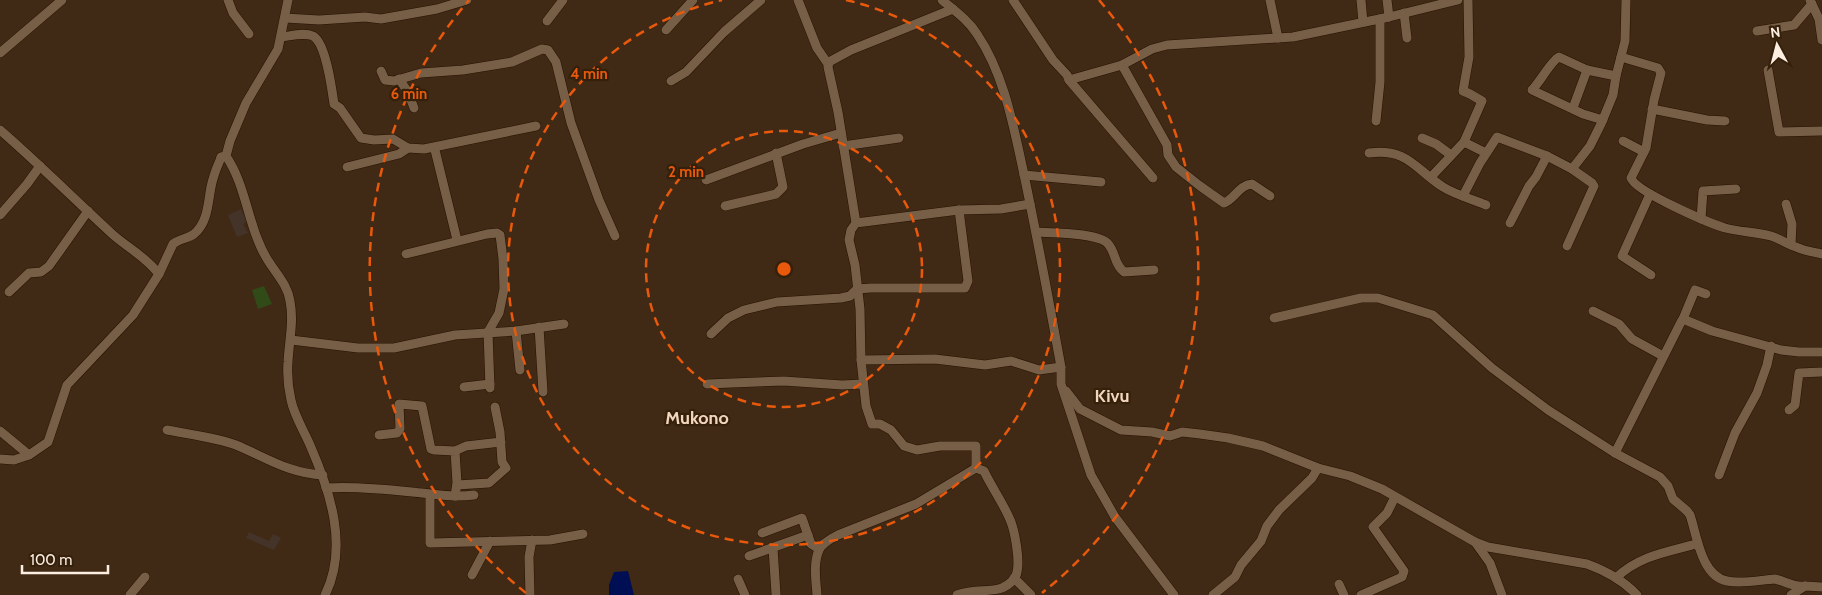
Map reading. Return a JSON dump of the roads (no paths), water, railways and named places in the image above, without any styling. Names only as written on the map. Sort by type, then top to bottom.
[{"type":"street","points":[[0,53],[62,0]]},
{"type":"street","points":[[228,0],[232,13],[249,34]]},
{"type":"street","points":[[288,0],[278,48],[246,103],[230,141],[226,156],[232,166],[257,238],[270,264],[288,292],[291,312],[291,340],[288,361],[288,382],[291,402],[323,475],[334,516],[337,546],[335,571],[325,595]]},
{"type":"street","points":[[285,18],[319,20],[365,17],[381,19],[430,10],[467,0]]},
{"type":"street","points":[[547,21],[556,6],[563,0]]},
{"type":"street","points":[[666,30],[693,0]]},
{"type":"street","points":[[671,81],[686,72],[724,32],[762,0]]},
{"type":"street","points":[[798,0],[818,48],[828,64],[841,133],[856,223],[851,230],[849,240],[855,265],[860,309],[863,384],[866,406],[872,424],[880,424],[891,430],[904,446],[917,450],[940,446],[976,446],[976,468]]},
{"type":"street","points":[[942,0],[964,18],[978,35],[997,73],[1012,121],[1036,232],[1061,367],[1061,384],[1091,475],[1115,517],[1174,595]]},
{"type":"street","points":[[1012,0],[1053,60],[1153,178]]},
{"type":"street","points":[[1270,0],[1278,38]]},
{"type":"street","points":[[1361,0],[1363,22]]},
{"type":"street","points":[[1376,121],[1387,0]]},
{"type":"street","points":[[1069,80],[1122,65],[1152,49],[1167,46],[1301,35],[1458,0]]},
{"type":"street","points":[[1432,178],[1464,142],[1482,101],[1463,91],[1469,57],[1468,0]]},
{"type":"street","points":[[1572,168],[1590,146],[1613,95],[1624,41],[1626,0]]},
{"type":"street","points":[[1757,31],[1794,25],[1811,2],[1819,19],[1822,40]]},
{"type":"street","points":[[828,64],[831,60],[851,50],[953,9]]},
{"type":"street","points":[[1404,13],[1407,38]]},
{"type":"street","points":[[281,37],[308,35],[314,37],[319,42],[334,104],[340,108],[361,138],[374,140],[393,139],[414,150],[432,148],[536,126]]},
{"type":"street","points":[[381,71],[385,80],[388,81],[420,73],[463,70],[512,62],[542,49],[548,50],[556,62],[571,123],[599,200],[615,236]]},
{"type":"street","points":[[1621,57],[1660,69],[1660,80],[1652,109],[1644,152],[1631,178],[1634,183],[1650,194],[1701,219],[1728,229],[1770,236],[1806,251],[1822,254]]},
{"type":"street","points":[[1603,120],[1532,90],[1543,78],[1556,58],[1563,58],[1587,70],[1616,76]]},
{"type":"street","points":[[1122,65],[1168,145],[1168,154],[1181,171],[1224,203],[1229,201],[1242,187],[1248,184],[1252,184],[1270,196]]},
{"type":"street","points":[[1573,108],[1587,70]]},
{"type":"street","points":[[1768,70],[1779,132],[1822,132]]},
{"type":"street","points":[[399,79],[408,92],[414,108]]},
{"type":"street","points":[[1652,109],[1706,120],[1725,121]]},
{"type":"street","points":[[0,130],[112,234],[142,255],[159,274]]},
{"type":"street","points":[[706,180],[803,144],[841,133]]},
{"type":"street","points":[[1463,196],[1486,153],[1495,139],[1499,137],[1572,168],[1594,186],[1567,246]]},
{"type":"street","points":[[843,146],[899,138]]},
{"type":"street","points":[[1422,138],[1436,144],[1451,155]]},
{"type":"street","points":[[1464,142],[1486,153]]},
{"type":"street","points":[[1623,142],[1644,152]]},
{"type":"street","points":[[347,167],[399,154],[408,148]]},
{"type":"street","points":[[432,148],[435,150],[457,240]]},
{"type":"street","points":[[1369,153],[1382,151],[1406,157],[1442,186],[1486,205]]},
{"type":"street","points":[[725,206],[776,194],[784,188],[776,154]]},
{"type":"street","points":[[0,459],[14,460],[29,455],[48,442],[67,385],[133,315],[159,274],[173,244],[197,232],[207,210],[211,187],[221,157],[226,156]]},
{"type":"street","points":[[1510,222],[1547,156]]},
{"type":"street","points":[[0,215],[40,166]]},
{"type":"street","points":[[1024,175],[1101,182]]},
{"type":"street","points":[[1701,219],[1703,190],[1736,189]]},
{"type":"street","points":[[1650,194],[1622,256],[1628,262],[1651,274]]},
{"type":"street","points":[[856,223],[959,210],[1001,209],[1030,204]]},
{"type":"street","points":[[1786,204],[1792,224],[1791,245]]},
{"type":"street","points":[[711,334],[728,318],[744,310],[777,302],[841,298],[850,296],[857,289],[965,288],[968,280],[959,210]]},
{"type":"street","points":[[9,292],[29,273],[41,272],[49,266],[88,211]]},
{"type":"street","points":[[1036,232],[1080,234],[1100,239],[1109,244],[1115,262],[1124,272],[1154,270]]},
{"type":"street","points":[[406,254],[457,240],[492,233],[500,235],[504,289],[499,313],[488,332],[490,386],[464,387]]},
{"type":"street","points":[[1615,452],[1663,356],[1681,322],[1684,320],[1694,290],[1706,294]]},
{"type":"street","points":[[1274,318],[1361,298],[1378,298],[1426,312],[1438,318],[1492,368],[1548,410],[1665,481],[1673,499],[1690,515],[1702,556],[1712,572],[1723,580],[1735,582],[1775,579],[1799,587],[1822,587]]},
{"type":"street","points":[[1593,311],[1619,324],[1632,339],[1663,356]]},
{"type":"street","points":[[1684,320],[1712,332],[1771,346],[1799,352],[1822,352]]},
{"type":"street","points":[[291,340],[376,349],[404,346],[454,335],[516,331],[564,324]]},
{"type":"street","points":[[540,327],[543,392]]},
{"type":"street","points":[[516,331],[520,370]]},
{"type":"street","points":[[1719,475],[1735,433],[1757,393],[1767,365],[1771,346]]},
{"type":"street","points":[[862,360],[935,358],[985,365],[1011,361],[1039,370],[1061,367]]},
{"type":"street","points":[[1789,410],[1795,405],[1799,373],[1822,372]]},
{"type":"street","points":[[707,384],[784,380],[842,385],[863,384]]},
{"type":"street","points":[[1061,384],[1080,409],[1121,430],[1152,432],[1170,436],[1182,432],[1200,434],[1263,446],[1318,468],[1350,476],[1395,496],[1475,542],[1600,568],[1625,581],[1637,595]]},
{"type":"street","points":[[379,436],[396,433],[400,429],[399,404],[422,406],[431,449],[455,451],[466,446],[501,442]]},
{"type":"street","points":[[456,485],[489,484],[506,468],[502,462],[501,442],[495,407]]},
{"type":"street","points":[[167,430],[234,444],[288,468],[307,474],[323,475]]},
{"type":"street","points":[[0,431],[29,455]]},
{"type":"street","points":[[455,451],[455,496]]},
{"type":"street","points":[[817,595],[816,574],[819,549],[826,541],[916,504],[976,468]]},
{"type":"street","points":[[957,595],[969,590],[1001,588],[1010,584],[1017,573],[1018,565],[1011,522],[984,471],[976,468]]},
{"type":"street","points":[[1213,595],[1236,577],[1241,564],[1261,541],[1267,526],[1279,510],[1308,483],[1318,468]]},
{"type":"street","points":[[326,488],[356,488],[430,495],[474,495]]},
{"type":"street","points":[[430,495],[430,543],[550,540],[583,534]]},
{"type":"street","points":[[1361,595],[1402,577],[1404,571],[1373,527],[1387,512],[1395,496]]},
{"type":"street","points":[[762,533],[802,518],[811,544],[819,549]]},
{"type":"street","points":[[749,556],[808,535]]},
{"type":"street","points":[[530,595],[529,556],[532,540]]},
{"type":"street","points":[[472,575],[490,541]]},
{"type":"street","points":[[1475,542],[1490,563],[1502,595]]},
{"type":"street","points":[[1616,578],[1627,567],[1644,558],[1696,544],[1698,546]]},
{"type":"street","points":[[773,548],[776,594]]},
{"type":"street","points":[[130,595],[145,577]]},
{"type":"street","points":[[1014,578],[1031,595]]},
{"type":"street","points":[[738,580],[745,595]]},
{"type":"street","points":[[1339,584],[1344,595]]},
{"type":"street","points":[[1791,595],[1805,586]]},
{"type":"district","name":"Kivu","points":[[1112,396]]},
{"type":"district","name":"Mukono","points":[[697,418]]}]
